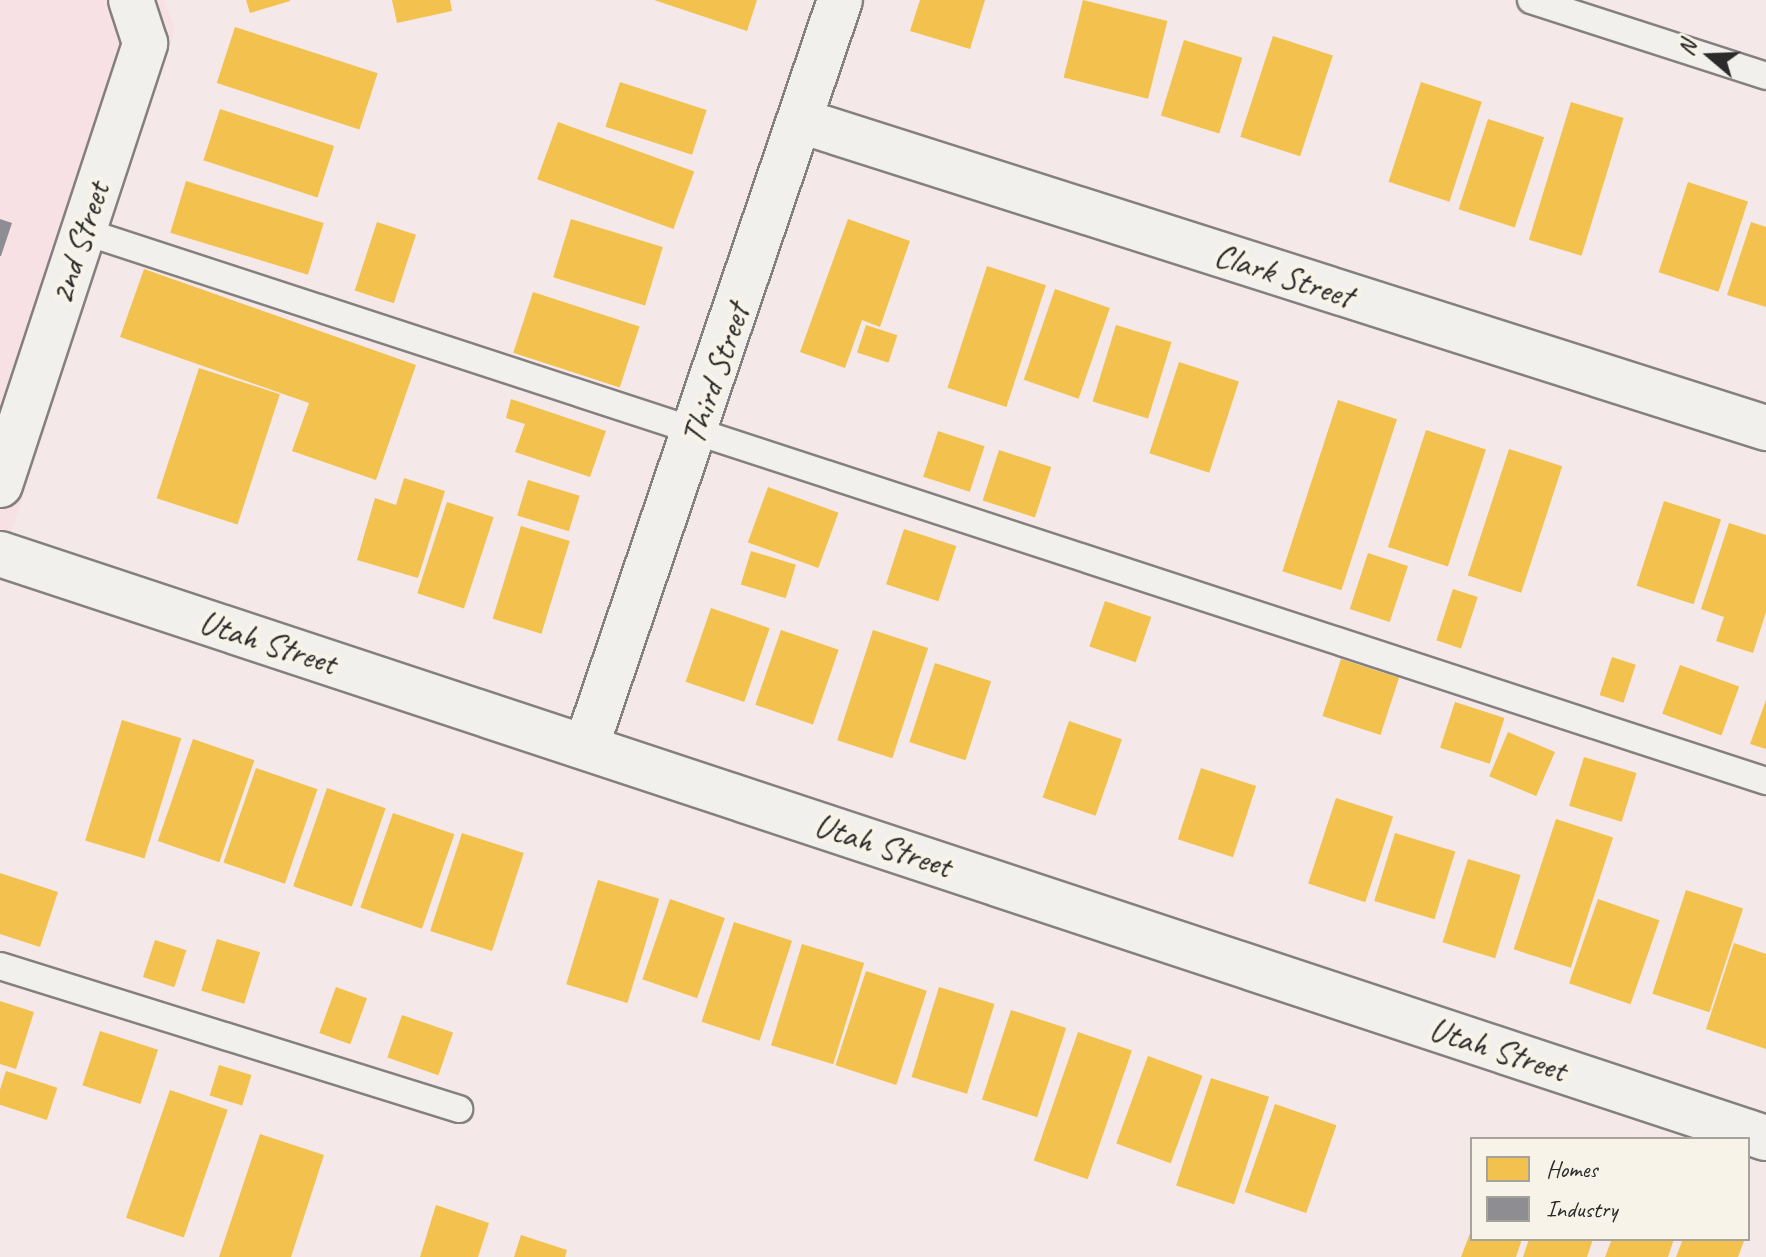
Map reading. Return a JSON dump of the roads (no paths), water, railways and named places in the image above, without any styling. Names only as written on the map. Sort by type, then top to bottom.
[{"type":"street","name":"2nd Street","points":[[0,485],[145,43],[131,0]]},
{"type":"street","name":"Third Street","points":[[586,747],[840,0]]},
{"type":"street","name":"Clark Street","points":[[801,121],[1766,428]]},
{"type":"street","name":"Utah Street","points":[[0,554],[1766,1138]]},
{"type":"lane","points":[[1531,0],[1766,76]]},
{"type":"lane","points":[[83,231],[696,428],[1766,781]]},
{"type":"lane","points":[[0,966],[459,1109]]}]
